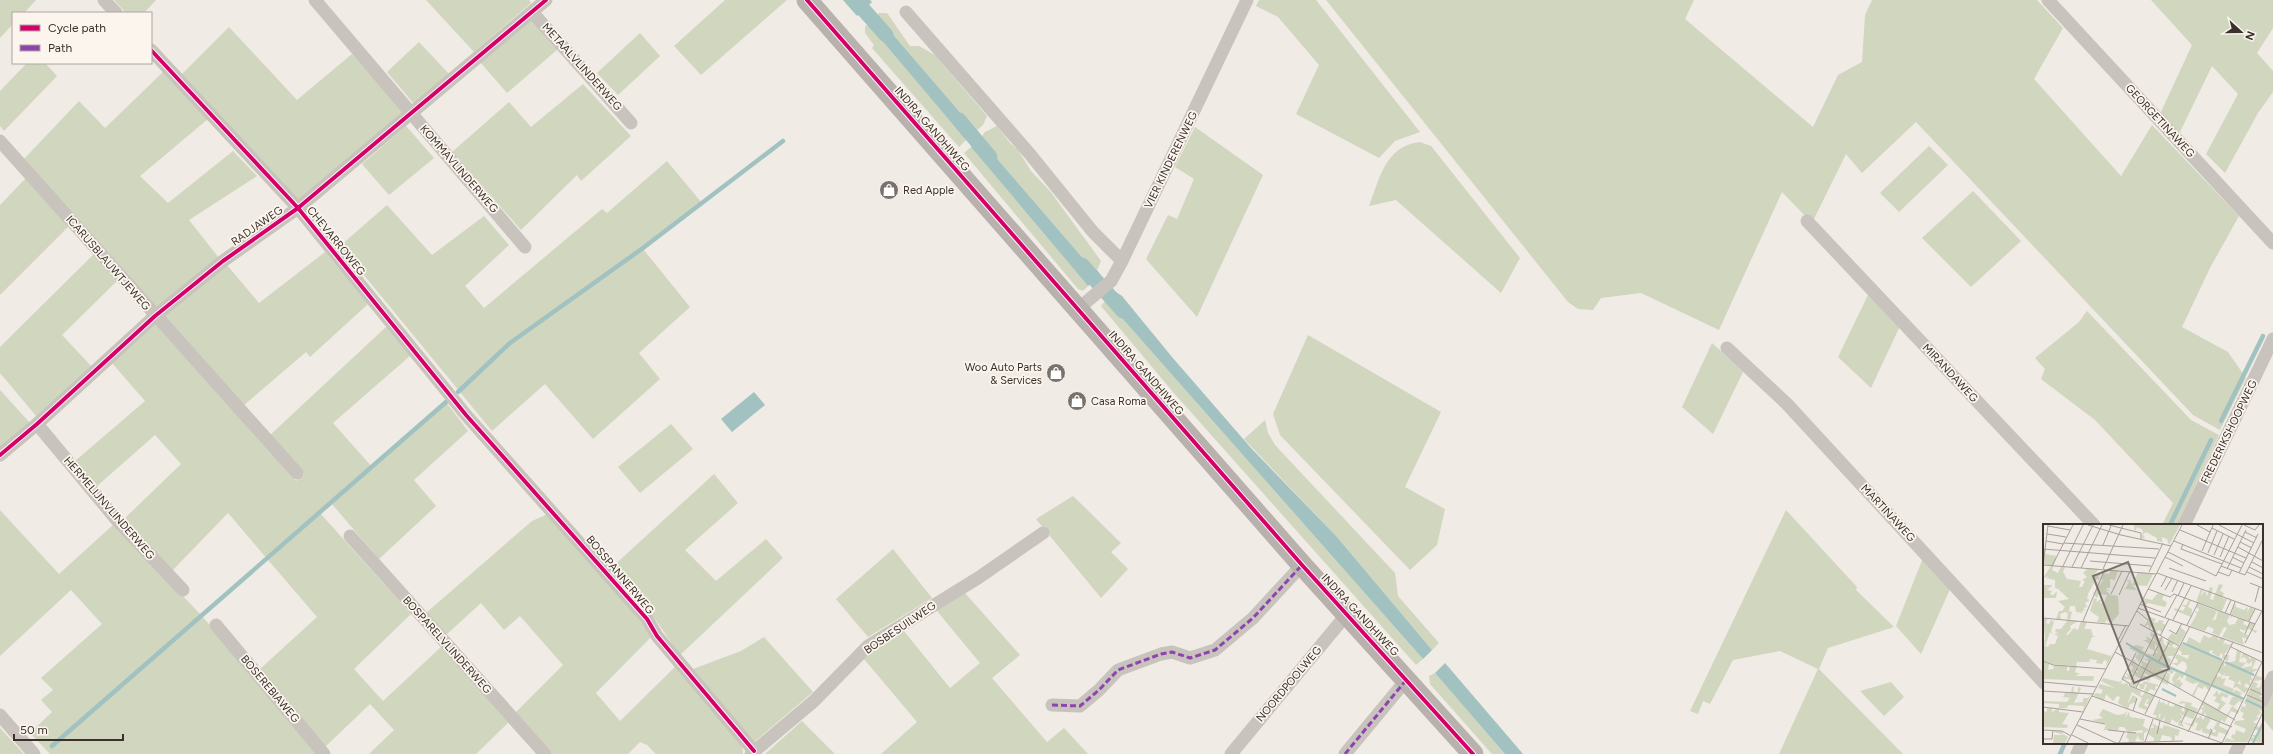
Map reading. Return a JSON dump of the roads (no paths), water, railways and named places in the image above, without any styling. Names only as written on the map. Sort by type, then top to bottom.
[{"type":"main road","name":"INDIRA GANDHIWEG","points":[[807,0],[1085,304],[1302,565],[1474,754]]},
{"type":"street","points":[[104,0],[115,12]]},
{"type":"street","name":"KOMMAVLINDERWEG","points":[[315,0],[525,247]]},
{"type":"street","name":"RADJAWEG","points":[[0,456],[155,316],[223,261],[298,208],[546,0]]},
{"type":"street","name":"VIER KINDERENWEG","points":[[1085,304],[1111,281],[1122,261],[1247,0]]},
{"type":"street","name":"GEORGETINAWEG","points":[[2048,0],[2273,242]]},
{"type":"street","name":"METAALVLINDERWEG","points":[[532,12],[632,123]]},
{"type":"street","points":[[906,12],[1020,143],[1093,232],[1122,261]]},
{"type":"street","name":"CHEVARROWEG","points":[[152,51],[298,208],[436,378],[499,450]]},
{"type":"street","name":"ICARUSBLAUWTJEWEG","points":[[0,141],[297,473]]},
{"type":"street","name":"MIRANDAWEG","points":[[1807,222],[2093,524]]},
{"type":"street","name":"FREDERIKSHOOPWEG","points":[[2184,524],[2273,339]]},
{"type":"street","name":"MARTINAWEG","points":[[1727,348],[1787,404],[2043,682]]},
{"type":"street","name":"HERMELIJNVLINDERWEG","points":[[37,424],[116,519],[183,590]]},
{"type":"street","name":"BOSSPANNERWEG","points":[[499,450],[647,619],[656,636],[752,753]]},
{"type":"street","name":"BOSBESUILWEG","points":[[752,753],[814,701],[868,646],[978,578],[1043,533]]},
{"type":"street","name":"BOSPARELVLINDERWEG","points":[[350,536],[545,754]]},
{"type":"street","points":[[1052,706],[1080,706],[1099,690],[1118,670],[1161,654],[1172,652],[1190,658],[1215,650],[1253,618],[1302,565]]},
{"type":"street","name":"NOORDPOOLWEG","points":[[1232,754],[1347,614]]},
{"type":"street","name":"BOSEREBIAWEG","points":[[216,625],[324,754]]},
{"type":"street","points":[[2263,699],[2273,677]]},
{"type":"street","points":[[1345,754],[1407,679]]},
{"type":"street","points":[[0,715],[34,754]]},
{"type":"street","points":[[2077,754],[2082,744]]},
{"type":"street","points":[[2235,754],[2240,744]]},
{"type":"water","points":[[843,0],[870,0],[872,2],[857,16]]},
{"type":"water","points":[[877,16],[976,131],[966,140],[868,24]]},
{"type":"water","points":[[980,139],[1093,270],[1097,270],[1099,277],[1088,286],[971,147]]},
{"type":"water","points":[[1116,292],[1122,296],[1172,357],[1251,448],[1337,537],[1432,650],[1423,659],[1106,300]]},
{"type":"water","points":[[754,392],[765,405],[732,432],[721,419]]},
{"type":"water","points":[[1445,663],[1523,754],[1505,754],[1435,673]]},
{"type":"waterway","points":[[855,0],[886,35]]},
{"type":"waterway","points":[[959,120],[990,157]]},
{"type":"waterway","points":[[458,392],[510,343],[643,248],[783,141]]},
{"type":"waterway","points":[[1082,265],[1123,311]]},
{"type":"waterway","points":[[2221,421],[2263,336]]},
{"type":"waterway","points":[[52,746],[446,402]]},
{"type":"waterway","points":[[2170,524],[2211,440]]},
{"type":"waterway","points":[[2060,754],[2065,744]]},
{"type":"place","name":"Red Apple","points":[[889,190]]},
{"type":"place","name":"Woo Auto Parts & Services","points":[[1056,373]]},
{"type":"place","name":"Casa Roma","points":[[1077,401]]}]
